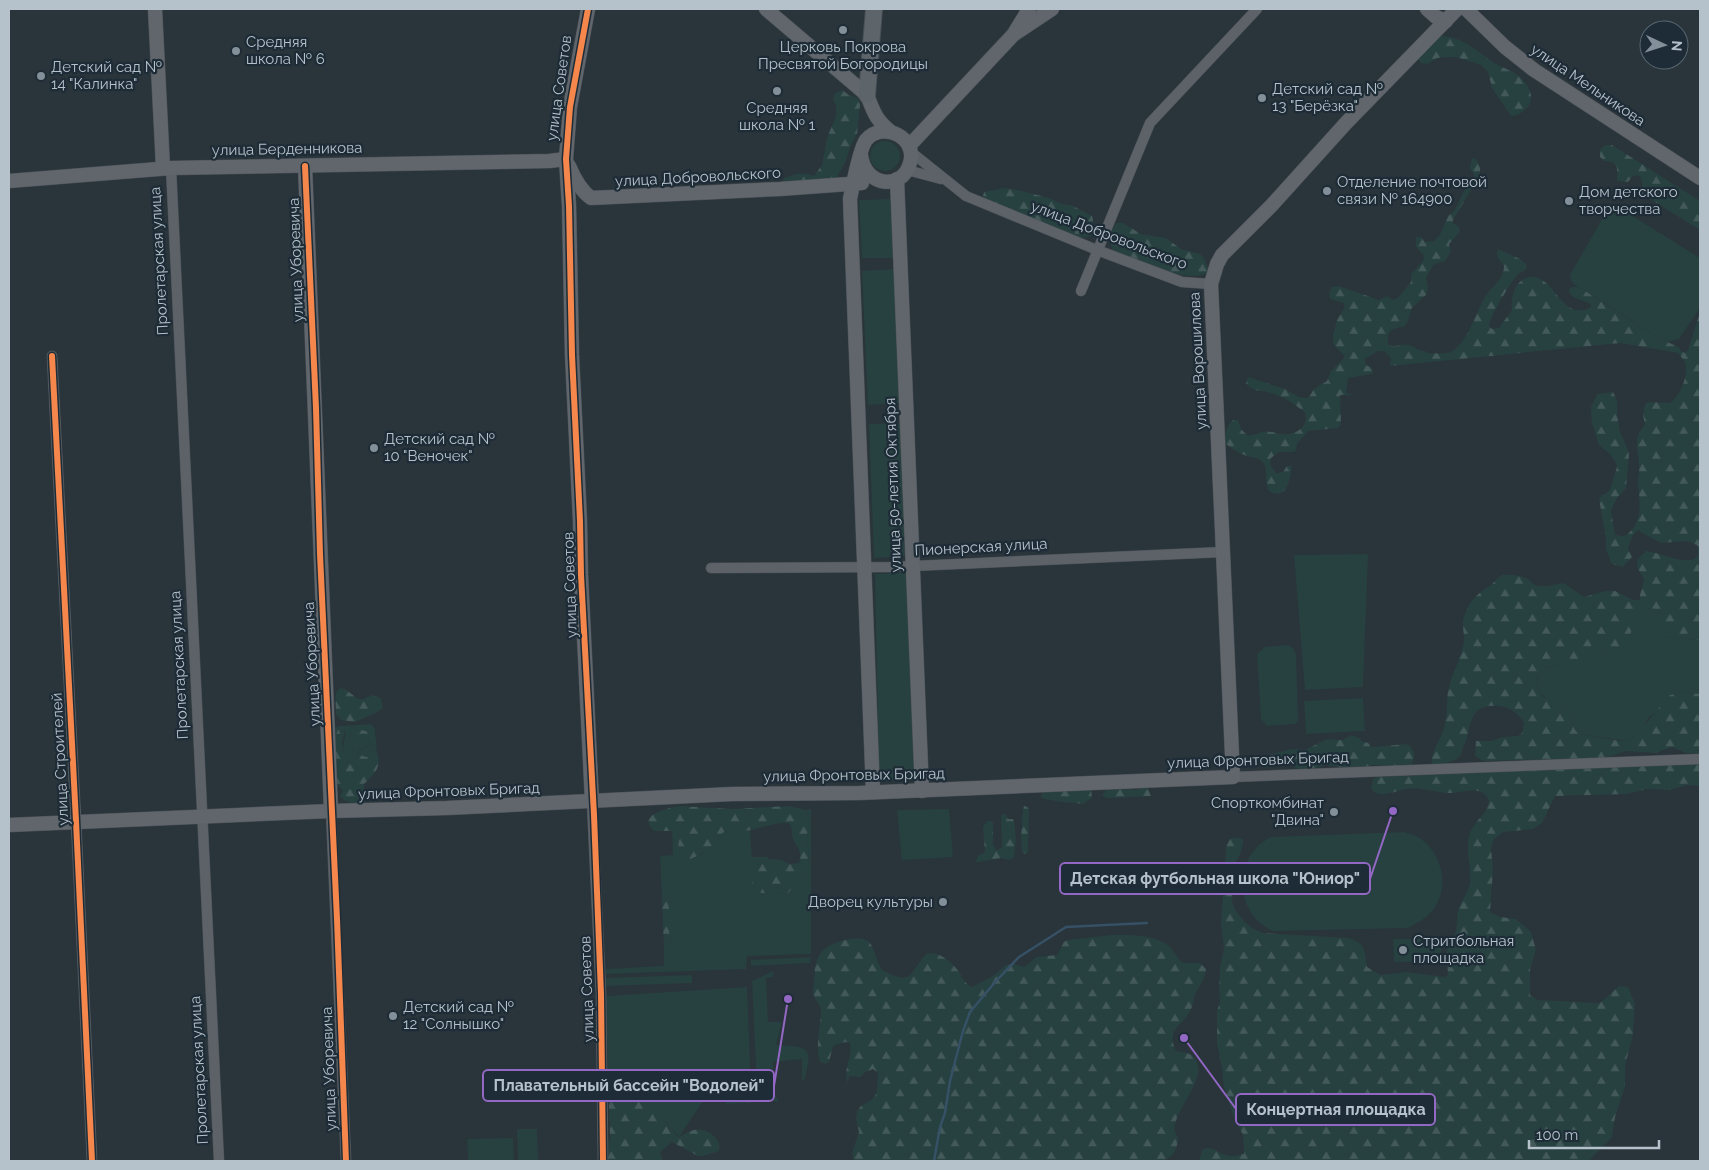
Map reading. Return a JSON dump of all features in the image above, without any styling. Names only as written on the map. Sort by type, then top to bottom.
[{"type":"main road","name":"Пролетарская улица","points":[[156,9],[167,168]]},
{"type":"main road","name":"улица Советов","points":[[588,9],[570,106],[566,159],[569,206],[572,355],[592,802]]},
{"type":"main road","points":[[766,9],[868,95],[874,116],[903,142],[911,161],[902,174],[882,181],[868,174],[862,163],[861,155]]},
{"type":"main road","points":[[873,792],[850,199],[862,149],[866,140],[874,9]]},
{"type":"main road","points":[[866,140],[877,132],[903,142],[923,133],[1013,35],[1029,9]]},
{"type":"main road","points":[[1013,35],[1052,9]]},
{"type":"main road","points":[[1427,9],[1436,17],[1446,21]]},
{"type":"main road","name":"улица Ворошилова","points":[[1233,777],[1211,284],[1222,255],[1457,9]]},
{"type":"main road","name":"улица Мельникова","points":[[1466,9],[1505,48],[1534,70],[1700,178]]},
{"type":"main road","name":"улица Берденникова","points":[[9,181],[167,168],[549,161],[566,159]]},
{"type":"main road","points":[[566,159],[573,178],[583,193],[590,198]]},
{"type":"main road","name":"улица Уборевича","points":[[305,166],[331,811]]},
{"type":"main road","name":"улица 50-летия Октября","points":[[902,174],[913,565],[922,790]]},
{"type":"main road","name":"улица Добровольского","points":[[569,206],[590,198],[780,190],[882,181]]},
{"type":"main road","name":"улица Фронтовых Бригад","points":[[9,825],[592,802],[732,794],[873,792],[1233,777]]},
{"type":"street","points":[[1081,291],[1150,123],[1257,9]]},
{"type":"street","name":"улица Добровольского","points":[[903,142],[966,196],[1097,250],[1182,282],[1211,284]]},
{"type":"street","name":"Пролетарская улица","points":[[167,168],[219,1161]]},
{"type":"street","points":[[902,174],[946,180]]},
{"type":"street","name":"улица Строителей","points":[[52,356],[92,1161]]},
{"type":"street","name":"Пионерская улица","points":[[711,568],[864,567],[1223,552]]},
{"type":"street","name":"улица Фронтовых Бригад","points":[[1233,777],[1700,759]]},
{"type":"street","name":"улица Советов","points":[[592,802],[601,994],[604,1161]]},
{"type":"street","name":"улица Уборевича","points":[[331,811],[346,1161]]},
{"type":"green space","points":[[1442,36],[1463,42],[1520,77],[1530,92],[1531,98],[1527,108],[1511,116],[1492,88],[1488,72],[1481,65],[1456,57],[1437,58],[1428,64],[1421,63],[1417,58],[1432,38]]},
{"type":"green space","points":[[842,90],[858,98],[860,105],[857,134],[838,175],[837,182],[782,183],[784,178],[795,174],[803,173],[814,176],[822,165],[827,138],[836,116],[836,106],[833,100],[834,94]]},
{"type":"green space","points":[[885,141],[896,145],[900,156],[896,167],[885,171],[874,167],[870,156],[874,145]]},
{"type":"green space","points":[[1605,145],[1612,145],[1700,201],[1700,230],[1642,194],[1640,176],[1634,176],[1627,182],[1617,181],[1615,164],[1604,161],[1600,157],[1600,150]]},
{"type":"green space","points":[[1472,158],[1476,159],[1480,167],[1480,175],[1453,220],[1453,223],[1459,227],[1460,232],[1449,244],[1451,252],[1445,261],[1433,265],[1426,278],[1427,294],[1412,308],[1405,326],[1390,332],[1388,344],[1393,346],[1409,345],[1427,353],[1444,353],[1454,350],[1464,339],[1484,299],[1502,275],[1504,266],[1497,256],[1498,249],[1520,259],[1526,264],[1527,268],[1518,274],[1501,299],[1490,321],[1489,326],[1492,329],[1499,328],[1512,310],[1513,293],[1519,283],[1528,277],[1539,278],[1545,282],[1570,308],[1583,310],[1591,307],[1591,304],[1573,297],[1569,292],[1569,289],[1572,287],[1579,287],[1660,339],[1679,347],[1685,353],[1688,350],[1700,312],[1700,640],[1664,636],[1664,615],[1657,609],[1643,608],[1640,605],[1640,595],[1644,580],[1637,565],[1641,555],[1646,551],[1679,559],[1694,559],[1698,554],[1697,545],[1686,541],[1661,543],[1639,530],[1633,535],[1628,548],[1632,557],[1623,567],[1611,563],[1606,549],[1599,499],[1610,489],[1617,467],[1610,454],[1599,445],[1592,423],[1591,407],[1597,394],[1613,392],[1617,400],[1620,432],[1629,454],[1626,488],[1617,498],[1611,511],[1615,534],[1624,536],[1634,527],[1639,515],[1637,439],[1645,424],[1643,415],[1645,404],[1649,402],[1670,403],[1674,400],[1683,385],[1686,373],[1684,360],[1678,353],[1620,343],[1390,366],[1391,358],[1384,351],[1378,351],[1365,359],[1366,365],[1372,368],[1372,374],[1348,378],[1346,393],[1354,395],[1340,395],[1341,424],[1338,428],[1308,431],[1297,444],[1294,452],[1279,452],[1271,458],[1270,464],[1276,473],[1283,472],[1287,466],[1292,466],[1287,487],[1284,491],[1275,494],[1269,491],[1265,467],[1262,462],[1242,454],[1226,444],[1226,431],[1233,420],[1238,420],[1241,429],[1247,435],[1266,432],[1288,434],[1297,431],[1303,426],[1306,418],[1305,413],[1283,398],[1252,389],[1246,384],[1248,377],[1306,398],[1309,397],[1314,389],[1327,381],[1331,371],[1344,358],[1344,355],[1334,344],[1333,337],[1337,321],[1344,309],[1344,303],[1330,299],[1331,287],[1339,286],[1379,300],[1387,296],[1393,300],[1398,298],[1411,282],[1411,274],[1423,261],[1424,256],[1416,247],[1416,237],[1421,237],[1425,242],[1434,241],[1440,235],[1448,216],[1454,211],[1468,183],[1473,179],[1474,174],[1470,169]]},
{"type":"green space","points":[[1005,188],[1071,205],[1092,216],[1092,235],[1085,238],[1075,236],[985,200],[983,196],[984,192]]},
{"type":"green space","points":[[891,199],[893,258],[862,258],[859,200]]},
{"type":"green space","points":[[1615,205],[1700,258],[1700,308],[1679,339],[1667,342],[1660,339],[1575,285],[1570,278],[1609,207]]},
{"type":"green space","points":[[1117,223],[1123,223],[1141,234],[1166,238],[1181,249],[1200,254],[1204,258],[1209,271],[1201,275],[1177,274],[1163,271],[1114,253],[1111,246],[1111,237],[1112,229]]},
{"type":"green space","points":[[894,269],[900,403],[868,405],[862,271]]},
{"type":"green space","points":[[900,423],[906,556],[874,558],[869,424]]},
{"type":"green space","points":[[1368,554],[1363,687],[1305,690],[1294,555]]},
{"type":"green space","points":[[906,573],[915,781],[879,781],[875,574]]},
{"type":"green space","points":[[1502,575],[1521,576],[1539,586],[1564,583],[1584,597],[1605,591],[1615,591],[1633,600],[1632,630],[1624,652],[1620,656],[1611,655],[1596,645],[1592,645],[1581,657],[1541,671],[1537,677],[1536,684],[1543,697],[1566,708],[1575,730],[1579,734],[1621,741],[1626,741],[1635,736],[1670,695],[1684,692],[1700,694],[1700,754],[1686,753],[1672,747],[1655,753],[1626,751],[1605,758],[1483,761],[1475,756],[1476,741],[1491,741],[1502,737],[1518,736],[1522,733],[1524,723],[1510,709],[1491,706],[1484,707],[1476,713],[1459,757],[1449,762],[1432,764],[1433,754],[1445,724],[1449,686],[1463,646],[1464,615],[1474,598]]},
{"type":"green space","points":[[1633,600],[1640,600],[1640,605],[1643,608],[1657,609],[1664,615],[1664,636],[1700,640],[1700,694],[1684,692],[1670,695],[1657,711],[1648,718],[1644,727],[1635,736],[1626,741],[1579,734],[1575,730],[1566,708],[1547,699],[1540,692],[1536,684],[1538,674],[1543,669],[1579,658],[1592,645],[1596,645],[1611,655],[1630,635],[1633,623]]},
{"type":"green space","points":[[1288,645],[1293,648],[1296,654],[1298,721],[1295,724],[1267,726],[1261,719],[1257,654],[1265,647]]},
{"type":"green space","points":[[340,688],[345,689],[358,699],[364,699],[371,695],[381,698],[383,708],[355,722],[341,720],[336,714],[335,700]]},
{"type":"green space","points":[[1363,698],[1365,731],[1306,734],[1304,701]]},
{"type":"green space","points":[[371,724],[375,729],[377,753],[371,750],[366,757],[357,755],[371,743],[359,730],[355,729],[351,735],[356,740],[355,748],[351,753],[344,753],[345,730],[339,728],[334,740],[333,728]]},
{"type":"green space","points":[[339,727],[345,730],[342,744],[344,753],[351,753],[355,745],[355,740],[350,733],[355,729],[366,731],[371,735],[371,743],[357,754],[366,757],[371,750],[377,753],[378,767],[364,784],[364,789],[371,792],[368,800],[364,802],[350,803],[340,796],[343,790],[338,786],[335,779],[335,737]]},
{"type":"green space","points":[[1351,735],[1360,738],[1361,741],[1368,743],[1371,747],[1408,744],[1414,752],[1412,764],[1409,767],[1374,765],[1355,769],[1326,765],[1308,770],[1300,770],[1285,762],[1266,768],[1263,767],[1262,761],[1264,756],[1292,749],[1305,750],[1327,739],[1343,740]]},
{"type":"green space","points":[[1700,763],[1700,786],[1688,785],[1669,790],[1647,789],[1627,794],[1555,796],[1542,823],[1533,829],[1503,832],[1494,839],[1491,849],[1493,870],[1490,912],[1500,917],[1516,919],[1531,932],[1536,950],[1530,969],[1530,995],[1538,1000],[1600,1003],[1619,986],[1628,987],[1635,1004],[1633,1034],[1625,1066],[1625,1087],[1615,1117],[1612,1137],[1590,1160],[1199,1161],[1202,1150],[1206,1148],[1212,1148],[1228,1156],[1244,1154],[1243,1135],[1234,1118],[1224,1087],[1217,1043],[1220,966],[1224,949],[1221,924],[1226,847],[1230,839],[1234,837],[1243,839],[1240,854],[1233,869],[1232,901],[1235,910],[1252,928],[1263,933],[1349,938],[1362,945],[1367,967],[1380,975],[1407,972],[1445,977],[1448,975],[1446,956],[1448,944],[1457,928],[1458,911],[1470,883],[1469,836],[1471,830],[1486,810],[1489,800],[1481,792],[1471,790],[1450,793],[1413,789],[1380,794],[1371,788],[1373,779],[1377,777]]},
{"type":"green space","points":[[1144,787],[1148,789],[1151,796],[1106,798],[1102,795],[1106,790],[1123,788],[1136,790]]},
{"type":"green space","points":[[1091,789],[1092,798],[1083,804],[1054,801],[1041,797],[1043,791]]},
{"type":"green space","points":[[679,806],[732,809],[789,806],[805,810],[810,819],[807,836],[809,865],[804,876],[787,894],[761,893],[754,890],[752,884],[752,872],[757,865],[768,859],[781,860],[790,864],[799,863],[800,853],[793,839],[789,823],[744,831],[728,830],[721,834],[712,846],[692,859],[685,860],[679,857],[679,831],[654,831],[649,825],[649,821],[655,813]]},
{"type":"green space","points":[[1024,806],[1029,809],[1028,853],[1025,854],[1022,851],[1021,838]]},
{"type":"green space","points":[[811,809],[811,954],[747,956],[746,969],[605,974],[605,969],[664,966],[664,948],[672,945],[672,941],[669,931],[667,901],[662,901],[660,856],[673,855],[672,829],[679,831],[678,844],[693,859],[713,845],[722,833],[727,830],[750,829],[752,857],[768,857],[768,859],[757,865],[758,892],[786,894],[804,876],[809,865],[807,836],[810,819],[805,810]]},
{"type":"green space","points":[[949,809],[953,857],[902,860],[897,810]]},
{"type":"green space","points":[[1005,813],[1008,819],[1013,819],[1014,821],[1016,839],[1014,857],[1010,860],[1001,858],[975,862],[978,856],[985,852],[983,827],[987,821],[992,821],[993,823],[993,844],[996,850],[1002,848],[1001,816]]},
{"type":"green space","points":[[1404,832],[1418,837],[1427,844],[1438,861],[1442,881],[1438,901],[1433,910],[1408,928],[1272,931],[1259,922],[1247,905],[1243,885],[1246,864],[1250,855],[1258,846],[1270,837]]},
{"type":"green space","points":[[662,901],[667,901],[669,908],[669,931],[672,945],[669,948],[664,948]]},
{"type":"green space","points":[[1112,935],[1150,937],[1170,947],[1183,963],[1200,963],[1206,969],[1194,997],[1192,1008],[1174,1032],[1173,1037],[1176,1051],[1191,1055],[1197,1063],[1198,1074],[1177,1119],[1175,1129],[1178,1142],[1172,1156],[1161,1161],[854,1161],[852,1153],[859,1132],[856,1119],[857,1111],[875,1096],[878,1073],[873,1069],[864,1073],[861,1077],[849,1076],[848,1083],[846,1074],[851,1048],[850,1043],[845,1042],[833,1046],[829,1062],[825,1064],[820,1062],[818,1044],[821,1011],[813,990],[816,965],[820,953],[824,949],[837,942],[855,938],[863,939],[871,944],[882,970],[905,978],[912,973],[926,954],[935,954],[945,958],[953,965],[966,983],[972,987],[993,976],[1006,965],[1013,964],[1025,967],[1036,957],[1057,955],[1067,940]]},
{"type":"green space","points":[[1393,939],[1441,939],[1441,961],[1394,962]]},
{"type":"green space","points":[[811,957],[810,963],[751,966],[751,960]]},
{"type":"green space","points":[[773,971],[773,977],[766,978],[768,1022],[782,1022],[776,1045],[796,1046],[806,1050],[808,1054],[807,1069],[804,1081],[802,1080],[802,1059],[773,1062],[773,1077],[757,1088],[752,981]]},
{"type":"green space","points":[[692,975],[692,983],[605,986],[605,978]]},
{"type":"green space","points":[[747,987],[751,1088],[718,1088],[709,1092],[679,1137],[666,1122],[658,1117],[648,1098],[631,1090],[614,1067],[608,1072],[606,996]]},
{"type":"green space","points":[[614,1067],[629,1089],[654,1102],[658,1117],[666,1122],[678,1137],[690,1131],[704,1130],[716,1138],[720,1147],[719,1151],[698,1156],[672,1142],[660,1152],[663,1161],[605,1161],[603,1142],[610,1140],[608,1072]]},
{"type":"green space","points":[[772,1095],[779,1101],[726,1104],[726,1096]]},
{"type":"green space","points":[[517,1129],[537,1129],[538,1160],[518,1161]]},
{"type":"green space","points":[[513,1138],[514,1161],[468,1161],[467,1139]]},
{"type":"waterway","points":[[934,1161],[950,1081],[963,1031],[970,1012],[996,981],[1019,957],[1066,927],[1147,923]]},
{"type":"cycle path","points":[[588,9],[570,107],[566,159],[581,575],[594,815],[601,994],[603,1161]]},
{"type":"cycle path","points":[[305,166],[346,1161]]},
{"type":"cycle path","points":[[52,356],[92,1161]]},
{"type":"place","name":"Церковь Покрова Пресвятой Богородицы","points":[[843,30]]},
{"type":"place","name":"Средняя школа № 6","points":[[236,51]]},
{"type":"place","name":"Детский сад № 14 \"Калинка\"","points":[[41,76]]},
{"type":"place","name":"Средняя школа № 1","points":[[777,91]]},
{"type":"place","name":"Детский сад № 13 \"Берёзка\"","points":[[1262,98]]},
{"type":"place","name":"Отделение почтовой связи № 164900","points":[[1327,191]]},
{"type":"place","name":"Дом детского творчества","points":[[1569,201]]},
{"type":"place","name":"Детский сад № 10 \"Веночек\"","points":[[374,448]]},
{"type":"place","name":"Детская футбольная школа \"Юниор\"","points":[[1393,811]]},
{"type":"place","name":"Спорткомбинат \"Двина\"","points":[[1334,812]]},
{"type":"place","name":"Дворец культуры","points":[[943,902]]},
{"type":"place","name":"Стритбольная площадка","points":[[1403,950]]},
{"type":"place","name":"Плавательный бассейн \"Водолей\"","points":[[788,999]]},
{"type":"place","name":"Детский сад № 12 \"Солнышко\"","points":[[393,1016]]},
{"type":"place","name":"Концертная площадка","points":[[1184,1038]]}]
